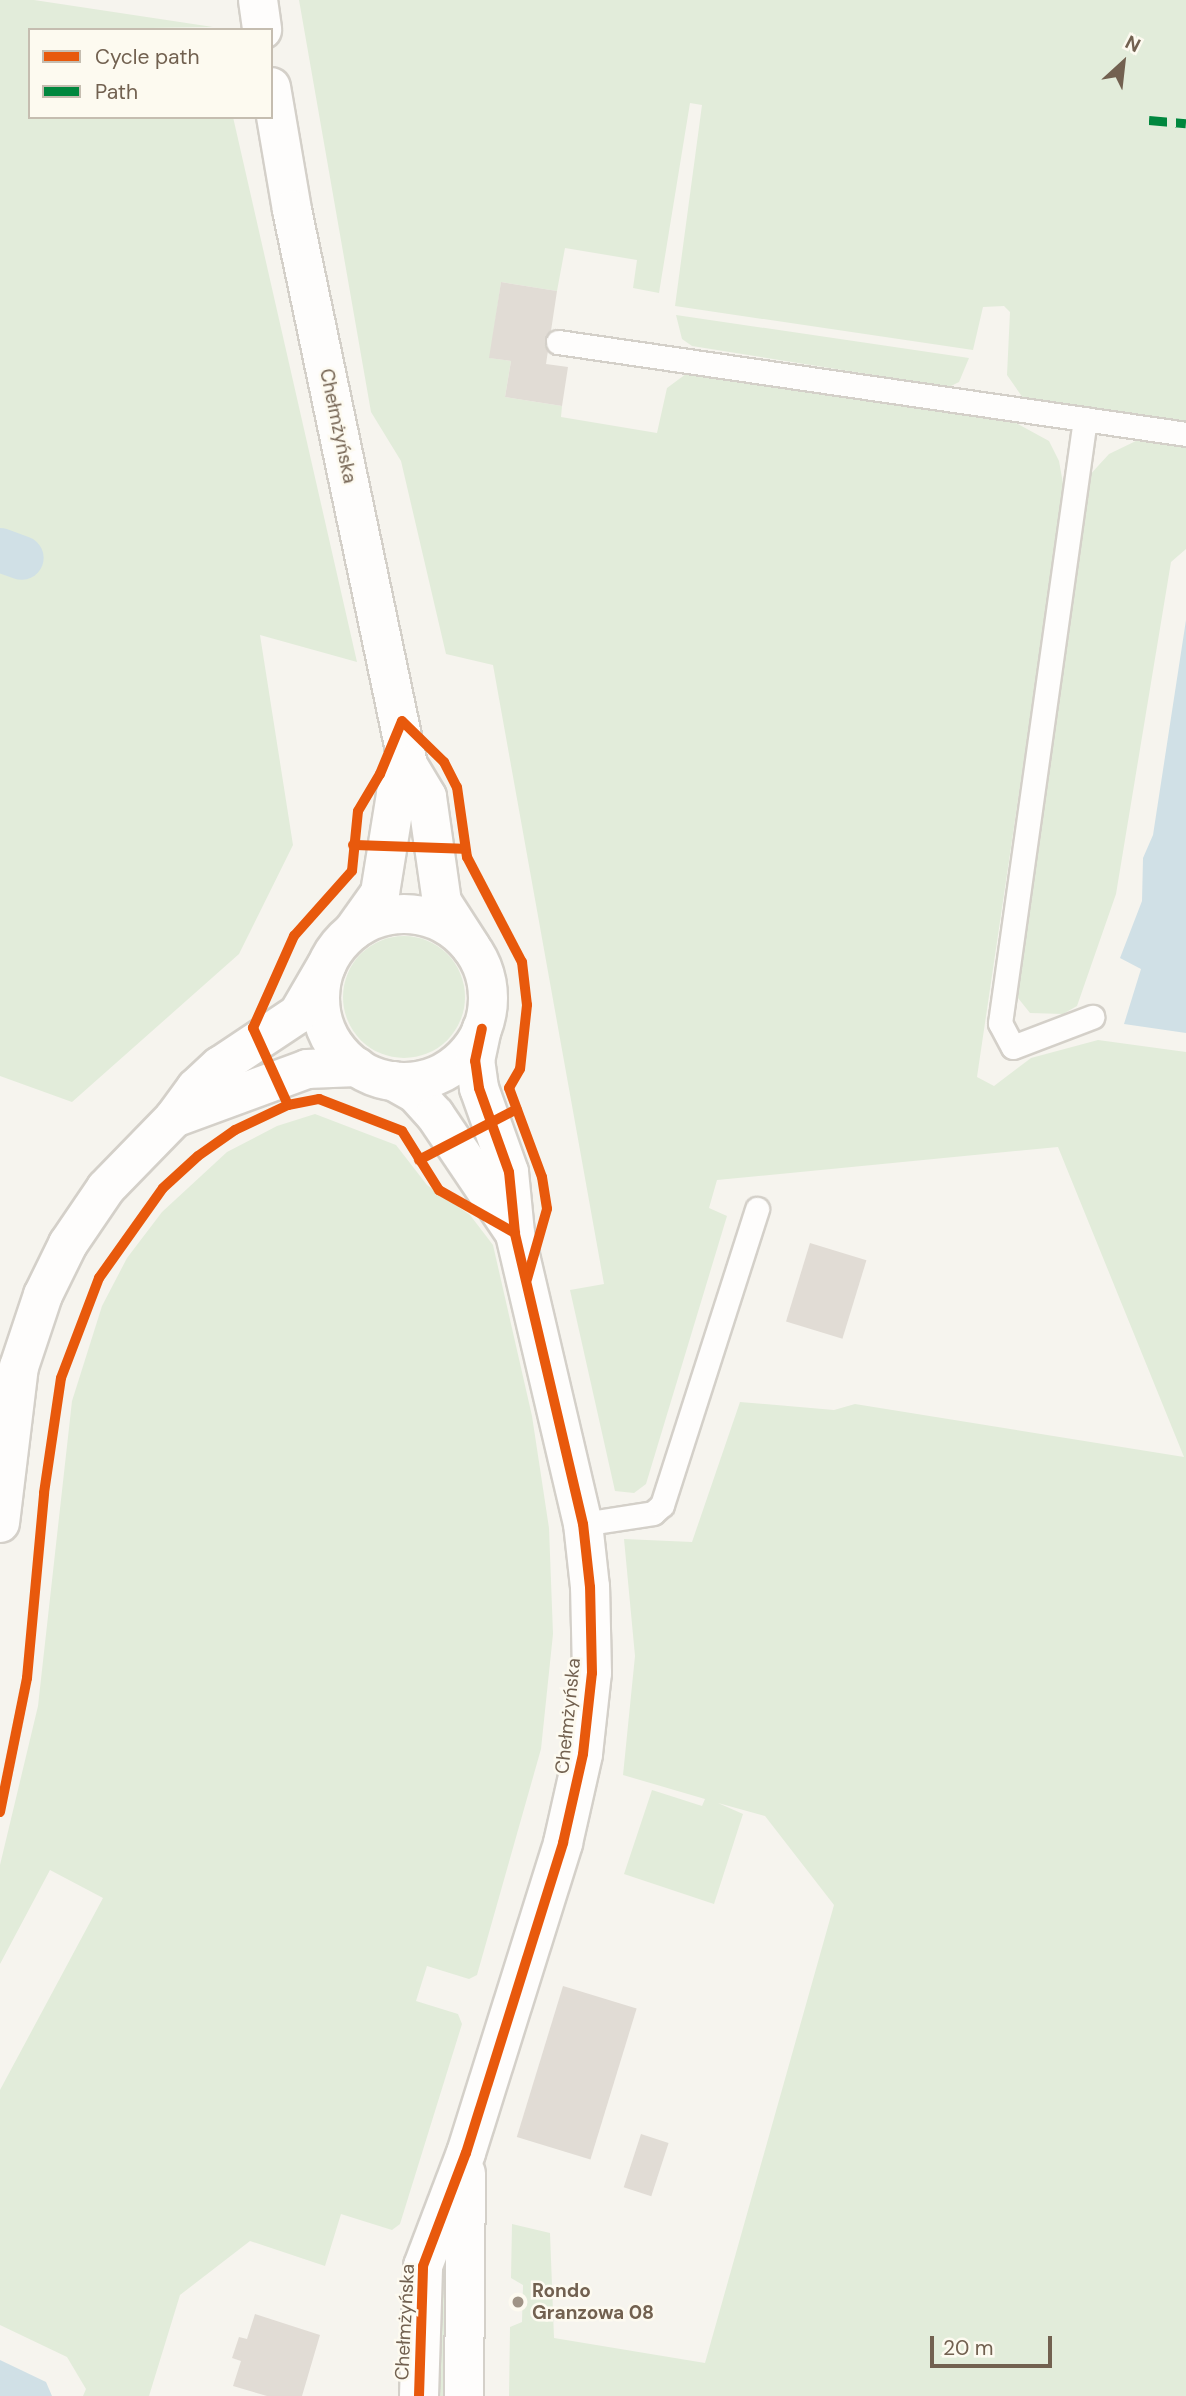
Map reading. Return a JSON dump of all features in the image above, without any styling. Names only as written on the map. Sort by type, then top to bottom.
[{"type":"street","points":[[258,0],[262,28]]},
{"type":"street","name":"Chełmżyńska","points":[[273,100],[282,158],[408,765],[427,797],[442,902],[471,947]]},
{"type":"street","points":[[0,1523],[15,1389],[43,1294],[94,1205],[174,1118],[207,1076],[298,1014],[326,966],[380,893],[396,794],[408,765]]},
{"type":"street","points":[[326,966],[320,1003],[324,1022],[343,1055],[357,1067],[393,1081],[429,1078],[452,1067],[482,1030],[488,986],[471,947],[436,920],[415,914],[393,914],[353,931]]},
{"type":"street","name":"Chełmżyńska","points":[[419,2396],[423,2266],[466,2153],[578,1783],[592,1648],[583,1524],[515,1233],[509,1172],[477,1077],[482,1030]]},
{"type":"street","points":[[174,1118],[307,1069],[357,1067]]},
{"type":"street","name":"Chełmżyńska","points":[[393,1081],[416,1094],[435,1115],[515,1233]]},
{"type":"street","name":"Chełmżyńska","points":[[464,2396],[466,2153]]},
{"type":"lane","points":[[558,342],[1186,434]]},
{"type":"lane","points":[[1085,419],[1000,1023],[1013,1047],[1092,1017]]},
{"type":"lane","points":[[583,1524],[653,1513],[662,1506],[757,1209]]},
{"type":"green space","points":[[0,0],[34,0],[213,27],[28,28],[28,119],[233,119],[357,662],[260,635],[293,845],[239,954],[72,1102],[0,1076]]},
{"type":"green space","points":[[299,0],[1186,0],[1186,422],[1023,398],[1007,375],[1010,312],[1004,306],[983,307],[973,350],[675,306],[702,105],[690,103],[659,293],[633,288],[637,260],[565,248],[557,291],[501,282],[490,358],[511,361],[505,397],[562,406],[561,417],[657,433],[667,388],[690,371],[1016,423],[1049,441],[1059,461],[1064,489],[977,1077],[994,1086],[1031,1058],[1098,1040],[1186,1052],[1186,2396],[509,2396],[510,2327],[522,2322],[523,2285],[511,2278],[512,2224],[550,2233],[554,2338],[705,2363],[834,1905],[765,1816],[718,1803],[743,1814],[714,1904],[624,1874],[652,1790],[702,1806],[705,1799],[623,1775],[635,1656],[624,1539],[692,1542],[740,1402],[834,1410],[855,1404],[1184,1457],[1058,1147],[717,1180],[709,1208],[727,1216],[646,1484],[634,1493],[615,1491],[570,1290],[604,1284],[493,665],[446,654],[401,461],[371,412]]},
{"type":"green space","points":[[676,315],[969,358],[959,382],[949,387],[692,346],[682,339]]},
{"type":"green space","points":[[1140,439],[1186,446],[1186,549],[1171,562],[1116,894],[1077,1006],[1063,1014],[1030,1013],[1014,993],[1087,478],[1109,454]]},
{"type":"green space","points":[[404,936],[427,941],[447,954],[460,974],[465,997],[460,1020],[447,1040],[427,1053],[404,1058],[381,1053],[361,1040],[348,1020],[343,997],[348,974],[361,954],[381,941]]},
{"type":"green space","points":[[315,1114],[396,1145],[427,1185],[470,1215],[493,1245],[532,1416],[549,1528],[553,1634],[541,1749],[477,1975],[469,1979],[427,1966],[416,2001],[458,2014],[462,2024],[400,2224],[392,2230],[341,2214],[325,2266],[250,2241],[180,2295],[149,2396],[83,2396],[86,2389],[67,2357],[0,2325],[0,2090],[103,1898],[50,1870],[0,1964],[0,1865],[38,1706],[72,1401],[102,1306],[127,1258],[162,1212],[227,1152],[277,1126]]},
{"type":"green space","points":[[447,2260],[450,2396],[438,2396],[442,2262]]},
{"type":"shaded area","points":[[1186,620],[1186,1033],[1124,1024],[1141,969],[1120,958],[1142,901],[1143,858],[1153,835]]},
{"type":"shaded area","points":[[0,2360],[46,2382],[52,2396],[0,2396]]},
{"type":"building","points":[[501,282],[557,291],[546,364],[568,367],[562,406],[505,397],[511,361],[489,358]]},
{"type":"building","points":[[810,1243],[866,1260],[842,1339],[786,1321]]},
{"type":"building","points":[[563,1986],[637,2009],[590,2160],[517,2137]]},
{"type":"building","points":[[641,2134],[669,2143],[651,2196],[624,2187]]},
{"type":"building","points":[[255,2314],[320,2335],[302,2396],[267,2396],[233,2386],[241,2361],[232,2358],[239,2337],[247,2339]]},
{"type":"waterway","points":[[0,550],[22,558]]},
{"type":"marked path","points":[[1149,120],[1186,123]]},
{"type":"cycle path","points":[[288,1105],[253,1028],[294,936],[352,871],[358,811],[380,774],[402,721],[444,762],[457,787],[467,857],[522,962],[527,1005],[520,1069],[509,1088],[542,1177],[547,1209],[527,1279]]},
{"type":"cycle path","points":[[353,845],[465,849]]},
{"type":"cycle path","points":[[419,2396],[423,2266],[466,2153],[563,1843],[583,1754],[592,1673],[590,1587],[583,1524],[515,1233],[509,1172],[479,1088],[475,1061],[482,1029]]},
{"type":"cycle path","points":[[0,1812],[27,1678],[44,1493],[61,1378],[99,1278],[163,1188],[198,1156],[235,1130],[288,1105],[319,1099],[402,1131],[439,1190],[515,1233]]},
{"type":"cycle path","points":[[419,1160],[517,1109]]},
{"type":"place","name":"Rondo Granzowa 08","points":[[518,2302]]}]
